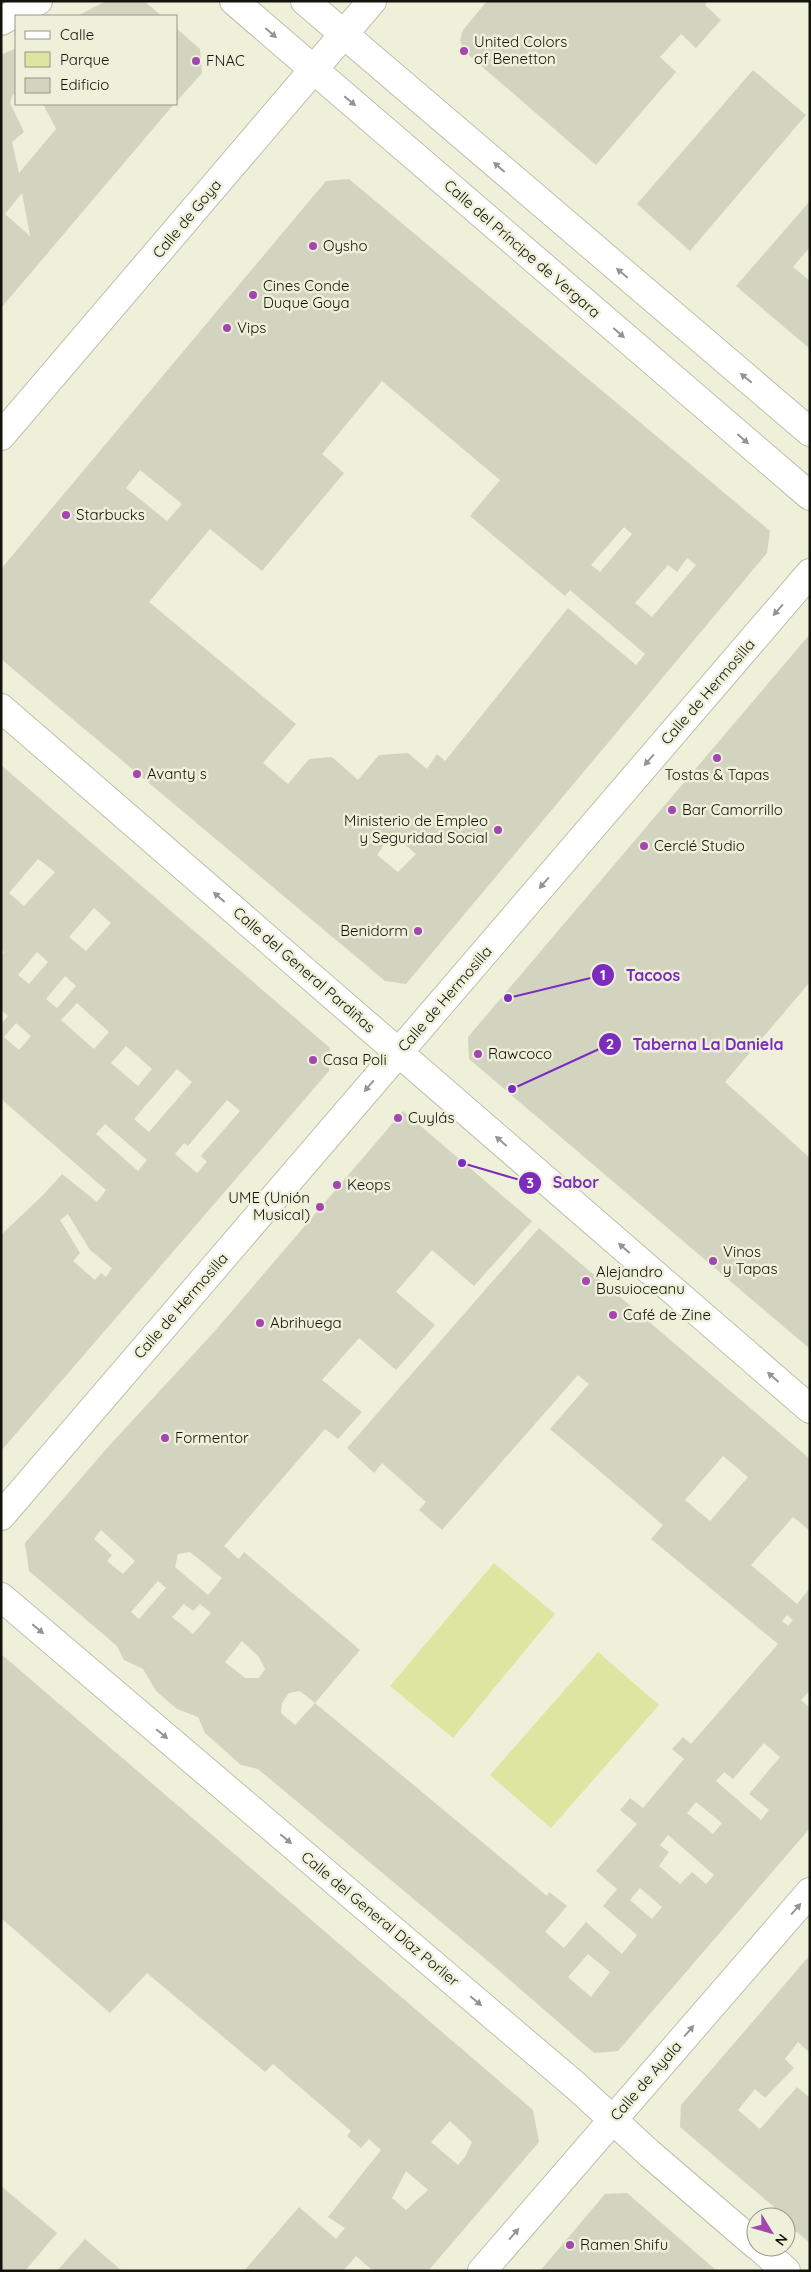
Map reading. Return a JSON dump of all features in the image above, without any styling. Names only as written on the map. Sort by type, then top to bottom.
[{"type":"street","points":[[1,21],[38,1]]},
{"type":"street","name":"Calle del Príncipe de Vergara","points":[[234,1],[810,496]]},
{"type":"street","points":[[305,1],[810,432]]},
{"type":"street","name":"Calle de Goya","points":[[1,436],[372,1]]},
{"type":"street","name":"Calle de Hermosilla","points":[[1,1516],[810,573]]},
{"type":"street","name":"Calle del General Pardiñas","points":[[1,708],[810,1409]]},
{"type":"street","name":"Calle del General Díaz Porlier","points":[[1,1597],[612,2119],[746,2236]]},
{"type":"street","name":"Calle de Ayala","points":[[482,2271],[810,1892]]},
{"type":"street","name":"Calle del General Díaz Porlier","points":[[770,2257],[786,2271]]},
{"type":"green space","points":[[494,1563],[555,1614],[453,1738],[390,1686]]},
{"type":"green space","points":[[598,1652],[659,1705],[551,1828],[490,1775]]},
{"type":"building","points":[[106,1],[144,1],[161,15],[79,15]]},
{"type":"building","points":[[487,1],[708,1],[705,5],[721,20],[696,48],[681,34],[660,57],[676,72],[596,165],[464,51],[460,40],[463,30]]},
{"type":"building","points":[[178,30],[200,49],[202,73],[178,100]]},
{"type":"building","points":[[15,48],[15,95],[13,94],[10,103],[24,132],[12,142],[19,173],[56,129],[44,105],[173,105],[1,308],[1,55]],"holes":[[[22,193],[30,236],[5,214]]]},
{"type":"building","points":[[753,70],[806,115],[690,251],[637,204]]},
{"type":"building","points":[[349,179],[770,531],[767,553],[406,984],[385,981],[1,659],[1,569],[326,181]],"holes":[[[382,381],[500,480],[470,516],[565,596],[570,590],[645,654],[636,665],[568,608],[445,761],[437,754],[427,769],[408,753],[379,755],[358,780],[332,757],[309,759],[288,784],[263,763],[296,724],[149,602],[210,529],[262,571],[344,473],[322,454]],[[140,470],[182,504],[167,521],[126,488]],[[624,527],[632,534],[600,572],[591,565]],[[687,558],[696,565],[652,617],[635,603],[668,565],[677,572]],[[392,833],[416,854],[398,872],[377,855]]]},
{"type":"building","points":[[810,201],[810,247],[793,267],[810,281],[810,349],[736,286]]},
{"type":"building","points":[[810,634],[810,982],[725,1082],[810,1158],[810,1349],[469,1059],[468,1037]]},
{"type":"building","points":[[1,765],[330,1048],[329,1071],[1,1451],[1,1235],[62,1174],[97,1202],[106,1190],[1,1099],[1,1024],[8,1016],[1,1010],[1,955],[4,952],[1,950]],"holes":[[[38,859],[55,872],[24,906],[9,893]],[[94,908],[111,923],[86,951],[69,937]],[[37,952],[48,962],[29,984],[18,975]],[[65,976],[76,986],[57,1008],[46,999]],[[77,1003],[109,1032],[94,1049],[61,1020]],[[16,1023],[31,1036],[19,1050],[4,1037]],[[126,1046],[152,1069],[138,1086],[111,1063]],[[177,1069],[192,1082],[149,1132],[134,1119]],[[227,1100],[240,1111],[201,1156],[207,1162],[197,1173],[175,1154],[184,1143],[188,1146]],[[105,1124],[147,1160],[138,1171],[96,1134]],[[68,1214],[90,1250],[112,1268],[106,1277],[101,1273],[95,1280],[73,1261],[80,1253],[60,1220]]]},
{"type":"building","points":[[403,1111],[532,1221],[474,1286],[432,1250],[396,1292],[435,1325],[396,1370],[359,1338],[322,1380],[362,1412],[338,1439],[325,1429],[224,1546],[239,1559],[244,1552],[360,1650],[315,1703],[547,1896],[549,1892],[567,1906],[545,1932],[564,1948],[586,1922],[622,1954],[637,1935],[603,1906],[617,1889],[596,1871],[637,1824],[620,1810],[630,1798],[643,1808],[684,1759],[672,1749],[683,1737],[691,1744],[778,1644],[651,1539],[663,1525],[550,1429],[589,1384],[578,1375],[442,1530],[419,1510],[426,1502],[382,1463],[374,1473],[347,1448],[539,1228],[810,1459],[810,1531],[793,1517],[751,1565],[797,1604],[810,1588],[810,1690],[801,1700],[810,1708],[810,1828],[618,2051],[594,2053],[489,1962],[258,1769],[241,1765],[205,1733],[198,1717],[177,1709],[156,1691],[143,1669],[124,1660],[117,1646],[29,1571],[25,1543],[108,1447],[214,1332]],"holes":[[[723,1456],[748,1477],[710,1521],[685,1500]],[[101,1530],[135,1561],[123,1574],[107,1561],[112,1555],[94,1539]],[[190,1552],[222,1578],[208,1595],[175,1567],[178,1554]],[[158,1581],[166,1588],[139,1619],[131,1612]],[[184,1604],[193,1611],[200,1604],[211,1613],[193,1634],[172,1617]],[[787,1615],[793,1620],[788,1626],[782,1621]],[[242,1641],[259,1657],[265,1669],[259,1678],[245,1678],[225,1662]],[[300,1691],[315,1703],[295,1725],[281,1713],[282,1703],[289,1693]],[[764,1743],[780,1757],[749,1794],[769,1810],[761,1820],[716,1781],[724,1772],[733,1779]],[[696,1802],[722,1823],[713,1834],[687,1813]],[[668,1835],[714,1875],[706,1884],[692,1872],[680,1884],[659,1866],[669,1852],[660,1845]],[[640,1888],[662,1907],[652,1919],[630,1900]],[[588,1954],[610,1972],[591,1997],[568,1977]]]},
{"type":"building","points":[[1,1654],[533,2110],[539,2142],[428,2271],[373,2271],[356,2256],[343,2271],[244,2271],[299,2207],[336,2239],[345,2228],[328,2217],[381,2150],[369,2139],[361,2148],[347,2136],[351,2131],[273,2064],[265,2072],[147,1973],[110,2013],[1,1918],[1,1829],[3,1827],[1,1825]],"holes":[[[450,2121],[472,2142],[465,2157],[458,2165],[431,2142]],[[406,2171],[428,2190],[406,2210],[392,2198]]]},
{"type":"building","points":[[810,1955],[810,2053],[798,2042],[785,2059],[794,2068],[765,2098],[755,2089],[738,2110],[760,2129],[797,2087],[810,2098],[810,2243],[796,2232],[796,2207],[774,2207],[680,2127],[681,2105]]},
{"type":"building","points":[[1,2186],[57,2233],[25,2271],[1,2271]]},
{"type":"building","points":[[627,2193],[717,2271],[540,2271],[605,2194]]},
{"type":"building","points":[[85,2239],[122,2271],[57,2271]]},
{"type":"place","name":"United Colors of Benetton","points":[[464,51]]},
{"type":"place","name":"FNAC","points":[[196,61]]},
{"type":"place","name":"Oysho","points":[[313,246]]},
{"type":"place","name":"Cines Conde Duque Goya","points":[[253,295]]},
{"type":"place","name":"Vips","points":[[227,328]]},
{"type":"place","name":"Starbucks","points":[[66,515]]},
{"type":"place","name":"Tostas & Tapas","points":[[717,758]]},
{"type":"place","name":"Avanty s","points":[[137,774]]},
{"type":"place","name":"Bar Camorrillo","points":[[672,810]]},
{"type":"place","name":"Ministerio de Empleo y Seguridad Social","points":[[498,830]]},
{"type":"place","name":"Cerclé Studio","points":[[644,846]]},
{"type":"place","name":"Benidorm","points":[[418,931]]},
{"type":"place","name":"Tacoos","points":[[508,998]]},
{"type":"place","name":"Rawcoco","points":[[478,1054]]},
{"type":"place","name":"Casa Poli","points":[[313,1060]]},
{"type":"place","name":"Taberna La Daniela","points":[[512,1089]]},
{"type":"place","name":"Cuylás","points":[[398,1118]]},
{"type":"place","name":"Sabor","points":[[462,1163]]},
{"type":"place","name":"Keops","points":[[337,1185]]},
{"type":"place","name":"UME (Unión Musical)","points":[[320,1207]]},
{"type":"place","name":"Vinos y Tapas","points":[[713,1261]]},
{"type":"place","name":"Alejandro Busuioceanu","points":[[586,1281]]},
{"type":"place","name":"Café de Zine","points":[[613,1315]]},
{"type":"place","name":"Abrihuega","points":[[260,1323]]},
{"type":"place","name":"Formentor","points":[[165,1438]]},
{"type":"place","name":"Ramen Shifu","points":[[570,2245]]}]
